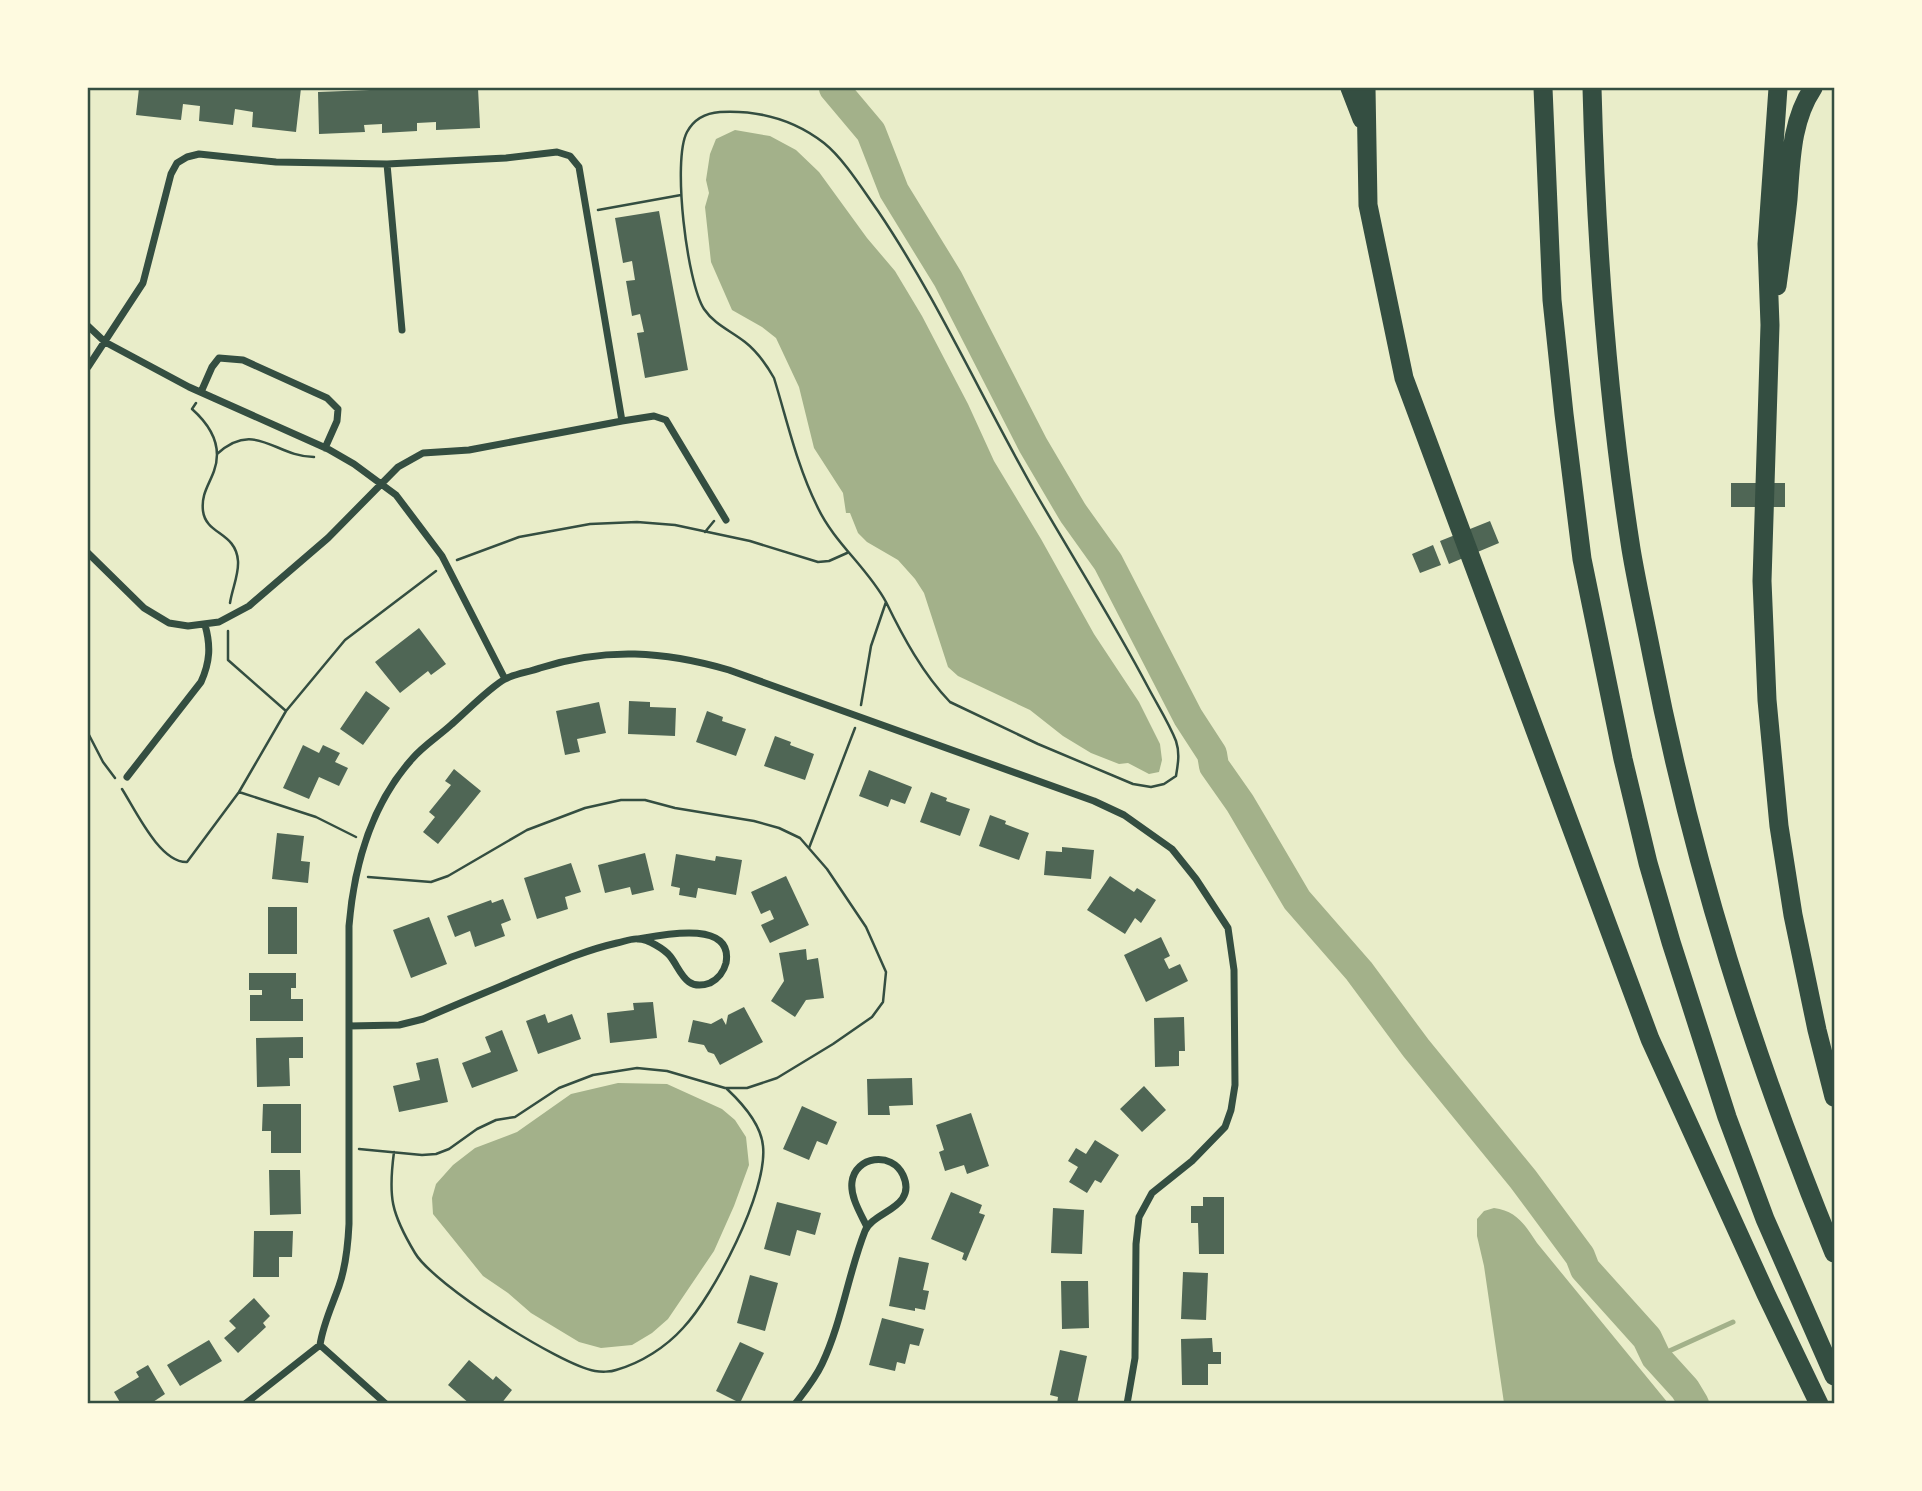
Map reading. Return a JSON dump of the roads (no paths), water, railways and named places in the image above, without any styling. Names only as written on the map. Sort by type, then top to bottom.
[{"type":"highway","points":[[1350,88],[1366,130]]},
{"type":"highway","points":[[1366,88],[1368,205],[1404,378],[1650,1039],[1819,1404]]},
{"type":"highway","points":[[1543,88],[1551,287],[1564,414],[1582,559],[1623,759],[1671,943],[1727,1117],[1765,1219],[1835,1376]]},
{"type":"highway","points":[[1592,88],[1597,229],[1612,411],[1632,553],[1671,749],[1717,928],[1745,1016],[1775,1103],[1835,1253]]},
{"type":"highway","points":[[1778,88],[1767,244],[1770,325],[1762,581],[1769,734],[1779,826],[1793,915],[1817,1030],[1835,1097]]},
{"type":"highway","points":[[1770,325],[1783,247],[1794,136],[1800,112],[1812,88]]},
{"type":"street","points":[[88,367],[143,283],[171,174],[177,163],[187,157],[199,154],[275,162],[387,164],[564,153],[579,167],[622,421]]},
{"type":"street","points":[[387,164],[402,330]]},
{"type":"street","points":[[88,326],[105,342],[201,392],[325,448],[354,464],[396,495],[419,523],[447,565],[505,679]]},
{"type":"street","points":[[201,392],[219,358],[243,360],[327,398],[338,410],[337,421],[325,448]]},
{"type":"street","points":[[88,553],[144,608],[169,623],[205,625],[233,616],[249,606],[328,538],[398,467],[423,453],[504,444],[654,416],[666,420],[726,520]]},
{"type":"street","points":[[127,777],[201,682],[208,666],[210,644],[205,625]]},
{"type":"street","points":[[245,1404],[320,1345],[323,1324],[340,1283],[347,1248],[349,926],[355,876],[365,842],[386,795],[413,757],[505,679],[574,659],[612,653],[657,654],[697,661],[1094,801],[1133,821],[1172,849],[1196,879],[1228,928],[1236,996],[1235,1085],[1225,1127],[1192,1161],[1152,1193],[1139,1217],[1136,1244],[1135,1358],[1127,1404]]},
{"type":"street","points":[[349,1026],[399,1025],[423,1018],[598,947],[638,939],[705,933],[713,936],[724,948],[726,964],[717,978],[702,985],[693,984],[680,974],[670,956],[659,947],[638,939]]},
{"type":"street","points":[[795,1404],[822,1364],[867,1227],[896,1206],[905,1191],[903,1174],[891,1161],[873,1159],[865,1163],[853,1176],[853,1194],[867,1227]]},
{"type":"street","points":[[320,1345],[386,1404]]},
{"type":"waterway","points":[[834,88],[871,132],[894,191],[948,279],[1033,445],[1073,513],[1108,562],[1188,717],[1212,754],[1214,766],[1240,803],[1297,900],[1359,971],[1416,1048],[1523,1179],[1580,1256],[1585,1269],[1647,1338],[1656,1357],[1685,1389],[1694,1404]]},
{"type":"waterway","points":[[1656,1357],[1733,1322]]}]
